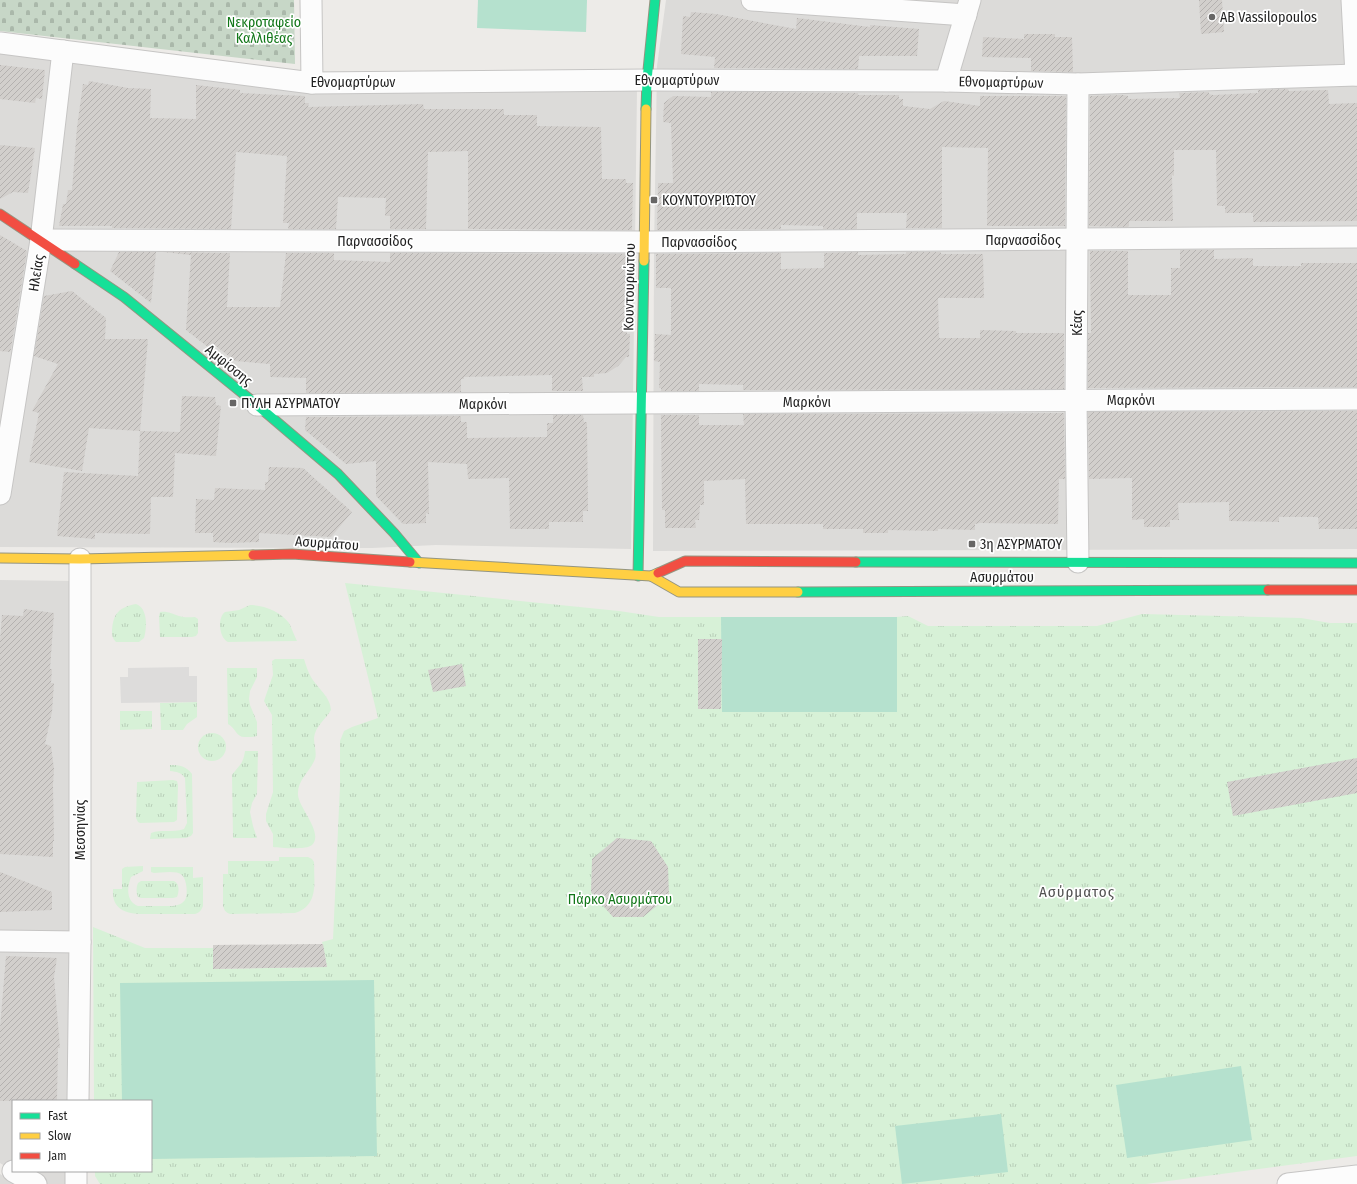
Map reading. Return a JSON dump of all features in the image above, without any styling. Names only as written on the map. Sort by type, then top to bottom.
[{"type":"street","points":[[311,0],[312,83]]},
{"type":"street","name":"Κουντουριώτου","points":[[638,576],[646,80],[655,0]]},
{"type":"street","points":[[752,0],[968,8],[946,81]]},
{"type":"street","points":[[1352,0],[1357,75]]},
{"type":"street","name":"Εθνομαρτύρων","points":[[0,43],[312,83],[646,80],[946,81],[1078,84],[1357,75]]},
{"type":"street","name":"Ηλείας","points":[[0,494],[41,240],[63,51]]},
{"type":"street","name":"Κέας","points":[[1078,84],[1076,400],[1078,562]]},
{"type":"street","name":"Αμφίσσης","points":[[0,214],[124,297],[257,405],[338,474],[394,533],[419,563]]},
{"type":"street","name":"Παρνασσίδος","points":[[41,240],[644,242],[1357,237]]},
{"type":"street","name":"Μαρκόνι","points":[[257,405],[1357,399]]},
{"type":"street","name":"Ασυρμάτου","points":[[0,558],[80,559],[292,554],[638,576],[651,576],[685,561],[1357,562]]},
{"type":"street","name":"Μεσσηνίας","points":[[78,1100],[80,942],[80,559]]},
{"type":"street","name":"Ασυρμάτου","points":[[651,576],[679,592],[1357,590]]},
{"type":"street","points":[[0,941],[80,942]]},
{"type":"street","points":[[0,1163],[12,1170]]},
{"type":"street","points":[[15,1172],[36,1184]]},
{"type":"street","points":[[76,1172],[76,1184]]},
{"type":"street","points":[[1288,1184],[1357,1176]]},
{"type":"shaded area","points":[[666,0],[1357,0],[1357,549],[653,551],[654,250],[657,66]]},
{"type":"shaded area","points":[[0,50],[60,59],[637,90],[631,549],[436,545],[372,548],[0,547]]},
{"type":"shaded area","points":[[0,580],[73,581],[75,1100],[12,1100],[12,1170],[0,1163]]},
{"type":"shaded area","points":[[189,667],[189,676],[197,676],[197,702],[121,703],[120,677],[128,677],[128,668]]},
{"type":"shaded area","points":[[15,1172],[76,1172],[76,1184],[36,1184]]},
{"type":"shaded area","points":[[0,1174],[17,1184],[0,1184]]},
{"type":"green space","name":"Νεκροταφείο Καλλιθέας","points":[[0,0],[294,0],[295,64],[0,31]]},
{"type":"green space","points":[[478,0],[587,0],[586,32],[477,28]]},
{"type":"green space","name":"Πάρκο Ασυρμάτου","points":[[345,583],[619,611],[659,617],[908,616],[928,626],[1097,626],[1142,614],[1301,618],[1330,623],[1357,623],[1357,1156],[1146,1184],[100,1184],[95,1176],[95,1172],[152,1172],[152,1100],[94,1100],[93,927],[145,948],[213,948],[213,969],[327,967],[322,942],[333,939],[340,786],[340,741],[344,731],[378,718]]},
{"type":"green space","points":[[136,604],[140,606],[145,614],[146,629],[144,638],[139,642],[116,642],[113,638],[112,632],[116,615],[122,609]]},
{"type":"green space","points":[[250,605],[255,605],[277,612],[289,623],[297,641],[228,642],[225,640],[220,628],[222,615],[225,612],[239,610]]},
{"type":"green space","points":[[160,612],[168,612],[183,617],[195,617],[198,619],[198,633],[196,636],[192,637],[160,637]]},
{"type":"green space","points":[[721,617],[897,617],[897,712],[722,712]]},
{"type":"green space","points":[[275,659],[304,659],[310,675],[326,697],[331,710],[316,730],[314,738],[316,754],[315,759],[302,780],[298,790],[299,800],[310,820],[315,834],[315,840],[312,845],[305,848],[273,847],[273,834],[266,821],[266,814],[273,792],[272,715],[264,701],[273,675],[272,661]]},
{"type":"green space","points":[[227,668],[257,668],[257,677],[250,691],[249,699],[257,722],[257,736],[240,736],[228,724]]},
{"type":"green space","points":[[197,702],[197,717],[187,724],[183,730],[161,730],[160,703]]},
{"type":"green space","points":[[120,711],[152,711],[152,729],[120,730]]},
{"type":"green space","points":[[212,733],[222,737],[226,747],[222,757],[212,761],[202,757],[198,747],[202,737]]},
{"type":"green space","points":[[245,751],[258,751],[257,794],[252,803],[250,812],[257,838],[233,838],[232,775],[242,762]]},
{"type":"green space","points":[[170,765],[182,766],[192,774],[193,833],[191,836],[186,838],[150,839],[151,833],[184,829],[187,823],[185,778],[180,773],[170,771]]},
{"type":"green space","points":[[177,781],[178,785],[177,820],[174,822],[138,822],[136,818],[137,782]]},
{"type":"green space","points":[[279,857],[308,857],[314,862],[314,892],[308,905],[295,913],[230,914],[224,910],[223,874],[228,874],[228,861],[279,861]]},
{"type":"green space","points":[[143,866],[143,871],[131,877],[130,881],[128,894],[129,898],[134,904],[138,906],[178,905],[186,898],[187,891],[184,877],[179,873],[172,872],[154,873],[151,872],[151,867],[193,867],[193,878],[203,877],[203,906],[201,910],[195,914],[142,914],[127,912],[121,909],[116,905],[113,889],[122,889],[122,869],[125,867]]},
{"type":"green space","points":[[141,881],[174,881],[178,886],[179,891],[177,897],[138,897],[137,886]]},
{"type":"green space","points":[[374,980],[377,1156],[152,1159],[152,1100],[122,1100],[120,983]]},
{"type":"green space","points":[[1241,1066],[1252,1140],[1127,1158],[1116,1085]]},
{"type":"green space","points":[[1001,1114],[1008,1172],[902,1184],[895,1126]]},
{"type":"building","name":"AB Vassilopoulos","points":[[1199,0],[1222,0],[1224,32],[1201,34]]},
{"type":"building","points":[[691,12],[716,14],[796,29],[797,18],[870,27],[870,25],[919,29],[917,56],[859,56],[858,69],[714,68],[715,57],[681,54],[683,16],[690,17]]},
{"type":"building","points":[[1024,34],[1055,34],[1055,37],[1072,37],[1073,72],[1031,71],[1031,58],[982,57],[983,37],[1024,39]]},
{"type":"building","points":[[0,65],[45,70],[42,99],[36,98],[35,103],[0,99]]},
{"type":"building","points":[[89,81],[128,88],[151,89],[150,118],[196,119],[196,85],[240,90],[240,93],[305,96],[305,103],[309,103],[308,107],[423,104],[424,109],[504,109],[504,115],[537,115],[537,126],[601,127],[602,179],[626,179],[626,183],[633,183],[632,230],[468,229],[468,151],[428,152],[426,229],[390,229],[390,216],[385,216],[386,198],[338,197],[336,229],[288,229],[289,223],[283,223],[287,156],[236,152],[231,229],[59,226],[63,204],[66,204],[68,190],[72,190],[77,127],[83,84],[88,85]]},
{"type":"building","points":[[1288,89],[1289,91],[1328,90],[1329,104],[1357,103],[1357,221],[1253,222],[1253,213],[1225,213],[1225,206],[1217,206],[1216,150],[1174,150],[1174,176],[1172,175],[1173,221],[1129,221],[1128,227],[1089,226],[1090,96],[1123,95],[1128,96],[1128,99],[1180,98],[1179,93],[1209,92],[1209,94],[1213,95],[1258,93],[1258,90]]},
{"type":"building","points":[[711,92],[858,93],[858,95],[899,95],[899,99],[903,99],[903,106],[930,109],[944,101],[980,106],[980,96],[1066,96],[1065,226],[987,226],[988,148],[942,147],[942,228],[906,228],[907,213],[857,213],[857,229],[823,229],[823,226],[781,225],[781,229],[657,230],[658,183],[673,183],[671,123],[663,122],[664,103],[673,96],[711,97]]},
{"type":"building","points":[[0,145],[35,148],[28,193],[13,192],[0,199]]},
{"type":"building","points":[[0,235],[27,251],[10,352],[0,351]]},
{"type":"building","points":[[1180,250],[1214,250],[1214,259],[1253,258],[1253,266],[1301,266],[1301,263],[1357,263],[1357,387],[1088,388],[1088,333],[1091,333],[1090,251],[1128,251],[1128,295],[1171,295],[1171,268],[1180,268]]},
{"type":"building","points":[[119,252],[156,252],[151,303],[110,271]]},
{"type":"building","points":[[163,252],[230,253],[227,307],[280,307],[286,253],[334,253],[334,260],[390,262],[390,253],[631,254],[631,289],[628,289],[627,334],[630,334],[629,357],[626,357],[618,366],[607,373],[594,374],[594,377],[582,377],[583,391],[552,391],[552,375],[464,377],[464,379],[461,379],[461,392],[306,393],[306,378],[270,377],[270,364],[235,361],[212,343],[213,351],[186,330],[191,255]]},
{"type":"building","points":[[858,252],[858,255],[906,254],[906,252],[983,254],[984,298],[938,298],[939,338],[980,338],[980,330],[1016,331],[1016,333],[1064,333],[1064,389],[743,390],[743,385],[699,384],[699,391],[661,391],[661,388],[659,388],[660,362],[654,361],[655,334],[671,335],[671,288],[656,288],[656,254],[781,253],[781,269],[824,268],[824,253]]},
{"type":"building","points":[[72,291],[106,318],[105,339],[148,339],[140,431],[89,428],[82,471],[29,462],[39,413],[32,411],[58,364],[34,356],[44,296]]},
{"type":"building","points":[[182,396],[215,397],[216,405],[221,406],[216,456],[175,453],[173,497],[151,497],[150,534],[95,533],[95,539],[57,536],[64,472],[138,476],[140,431],[180,432]]},
{"type":"building","points":[[1357,411],[1357,529],[1319,529],[1318,517],[1279,517],[1279,522],[1229,521],[1229,502],[1178,503],[1179,520],[1170,520],[1170,527],[1144,527],[1144,519],[1132,520],[1132,478],[1089,479],[1088,412]]},
{"type":"building","points":[[1064,413],[1065,479],[1059,479],[1058,524],[980,523],[975,524],[975,530],[888,530],[888,533],[863,533],[863,529],[823,529],[823,524],[746,524],[745,479],[704,481],[704,505],[700,505],[699,520],[695,520],[696,528],[665,528],[665,510],[662,510],[661,415],[699,415],[699,425],[744,425],[743,414]]},
{"type":"building","points":[[553,415],[583,415],[584,422],[587,422],[588,511],[583,511],[583,522],[549,522],[549,529],[510,529],[509,478],[468,479],[467,464],[428,462],[429,514],[426,513],[426,523],[403,524],[376,496],[376,461],[346,464],[305,430],[306,417],[461,416],[461,422],[467,422],[467,438],[547,437],[547,423],[553,423]]},
{"type":"building","points":[[269,467],[303,468],[352,512],[331,537],[259,533],[259,542],[230,543],[213,542],[213,533],[195,533],[196,499],[214,500],[215,488],[265,490],[265,482],[268,482]]},
{"type":"building","points":[[24,609],[54,613],[50,669],[52,669],[51,683],[54,683],[52,712],[45,744],[51,746],[54,769],[53,857],[0,854],[0,641],[2,615],[23,616]]},
{"type":"building","points":[[698,639],[722,639],[721,709],[698,709]]},
{"type":"building","points":[[462,664],[466,686],[433,692],[428,670]]},
{"type":"building","points":[[1357,758],[1357,793],[1233,816],[1227,782]]},
{"type":"building","points":[[617,838],[651,841],[668,867],[669,896],[643,917],[613,917],[591,892],[592,859]]},
{"type":"building","points":[[0,872],[52,892],[52,910],[0,912]]},
{"type":"building","points":[[323,944],[327,967],[213,969],[213,945]]},
{"type":"building","points":[[6,956],[57,958],[54,977],[60,1048],[58,1048],[57,1100],[0,1101],[0,1028]]},
{"type":"traffic: fast","points":[[646,109],[647,80],[655,0]]},
{"type":"traffic: fast","points":[[638,576],[644,261]]},
{"type":"traffic: fast","points":[[75,264],[124,297],[257,405],[338,474],[394,533],[419,563]]},
{"type":"traffic: fast","points":[[856,562],[1357,563]]},
{"type":"traffic: fast","points":[[798,592],[1268,590]]},
{"type":"traffic: slow","points":[[644,261],[646,109]]},
{"type":"traffic: slow","points":[[0,558],[80,559],[253,555]]},
{"type":"traffic: slow","points":[[410,562],[651,576],[658,573]]},
{"type":"traffic: slow","points":[[651,576],[679,592],[798,592]]},
{"type":"traffic: jam","points":[[0,214],[75,264]]},
{"type":"traffic: jam","points":[[253,555],[292,554],[410,562]]},
{"type":"traffic: jam","points":[[658,573],[685,561],[856,562]]},
{"type":"traffic: jam","points":[[1268,590],[1357,590]]},
{"type":"place","name":"AB Vassilopoulos","points":[[1212,17]]},
{"type":"place","name":"ΚΟΥΝΤΟΥΡΙΏΤΟΥ","points":[[654,200]]},
{"type":"place","name":"ΠΥΛΗ ΑΣΥΡΜΑΤΟΥ","points":[[233,403]]},
{"type":"place","name":"3η ΑΣΥΡΜΑΤΟΥ","points":[[972,544]]},
{"type":"district","name":"Ασύρματος","points":[[1077,892]]}]
